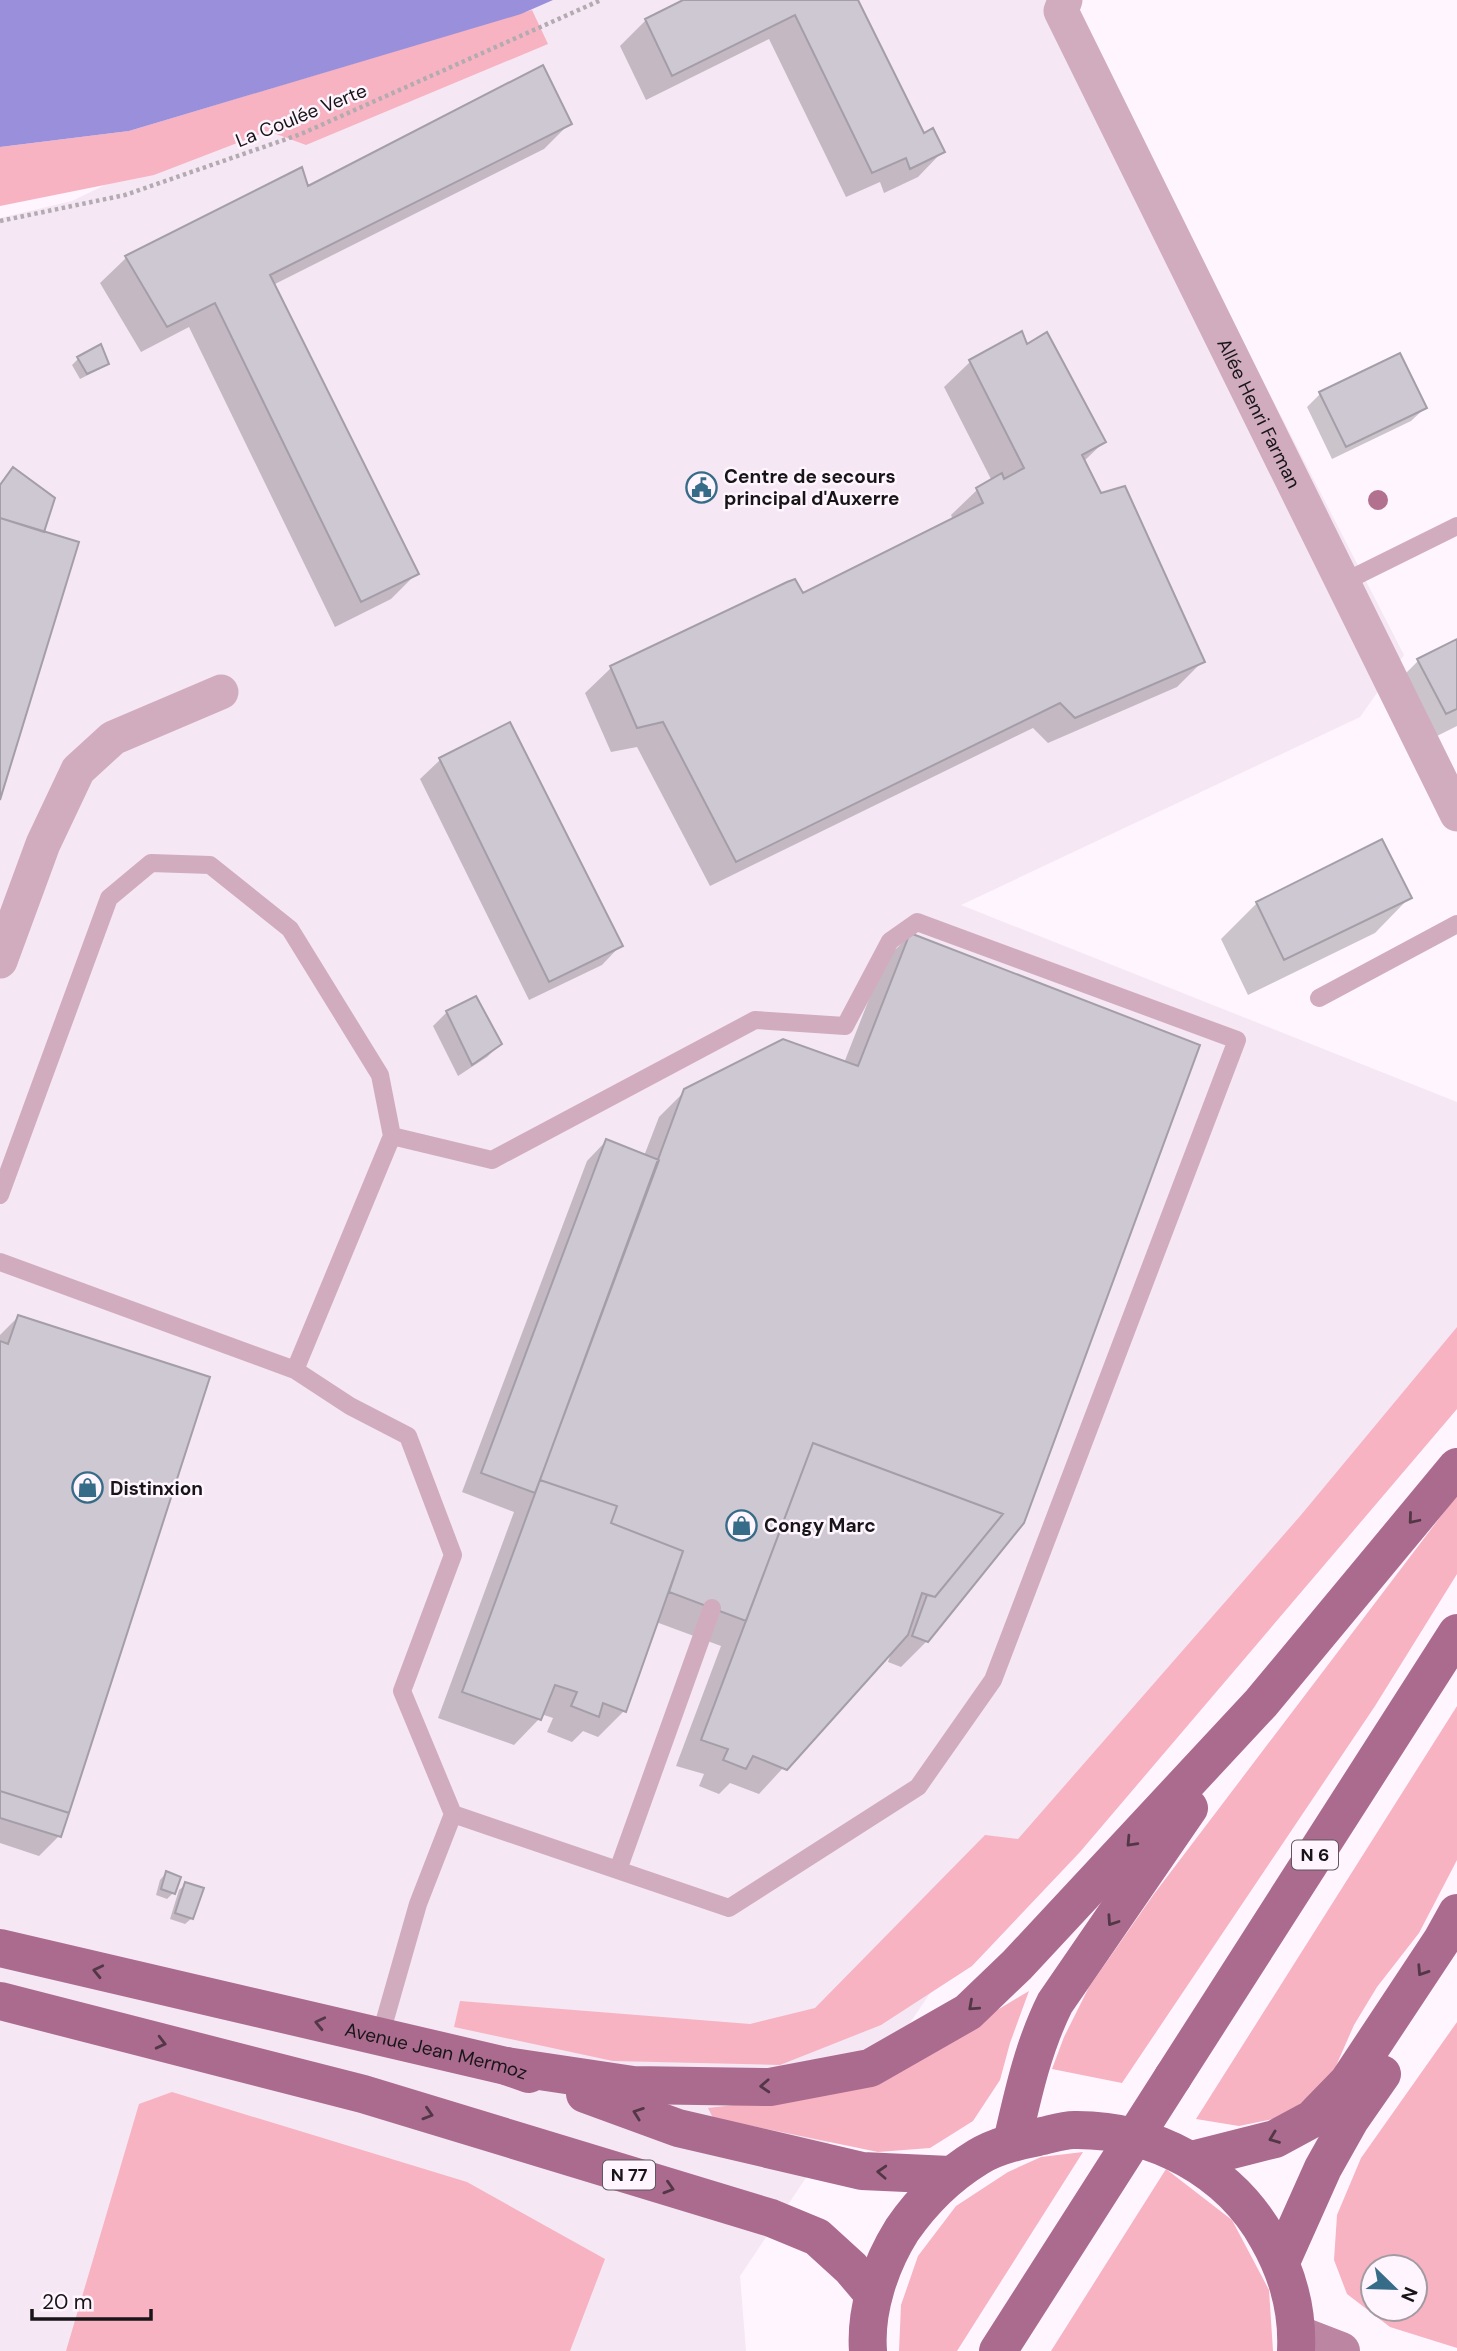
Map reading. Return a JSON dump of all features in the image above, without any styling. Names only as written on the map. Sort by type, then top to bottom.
[{"type":"main road","points":[[506,2066],[633,2085],[770,2087],[870,2068],[968,2012],[1017,1965],[1261,1703],[1457,1467]]},
{"type":"main road","name":"N 6","points":[[998,2351],[1457,1633]]},
{"type":"main road","points":[[1012,2141],[1029,2068],[1041,2031],[1055,2003],[1261,1703]]},
{"type":"main road","points":[[1192,2160],[1275,2139],[1312,2119],[1348,2082],[1406,1996],[1457,1913]]},
{"type":"main road","name":"Avenue Jean Mermoz","points":[[0,1948],[506,2066],[678,2128],[862,2171],[950,2175]]},
{"type":"main road","points":[[1281,2263],[1324,2168],[1350,2120],[1457,1966]]},
{"type":"main road","name":"N 77","points":[[0,2001],[363,2094],[771,2218],[817,2237],[851,2268],[873,2294]]},
{"type":"main road","points":[[363,2094],[380,2037]]},
{"type":"main road","points":[[868,2351],[873,2294],[890,2249],[916,2209],[950,2175],[979,2156],[1012,2141],[1073,2130],[1135,2136],[1192,2160],[1229,2188],[1259,2222],[1281,2263],[1292,2298],[1296,2342],[1341,2351]]},
{"type":"street","name":"Allée Henri Farman","points":[[1063,6],[1342,583],[1457,814]]},
{"type":"street","points":[[0,961],[43,844],[78,770],[113,738],[221,692]]},
{"type":"lane","points":[[1342,583],[1457,526]]},
{"type":"lane","points":[[0,1195],[108,898],[151,863],[210,865],[289,929],[380,1075],[392,1136],[295,1370]]},
{"type":"lane","points":[[392,1136],[492,1160],[755,1020],[845,1026],[890,941],[917,922],[1237,1040],[993,1680],[918,1787],[729,1908],[453,1814]]},
{"type":"lane","points":[[1319,998],[1457,924]]},
{"type":"lane","points":[[0,1262],[295,1370],[350,1406],[408,1436],[453,1555],[402,1691],[453,1814],[418,1905],[380,2037]]},
{"type":"lane","points":[[618,1870],[712,1608]]},
{"type":"path","name":"La Coulée Verte","points":[[0,220],[125,195],[301,134],[601,0]]},
{"type":"shaded area","points":[[0,0],[553,0],[521,14],[129,131],[0,147]]},
{"type":"shaded area","points":[[485,0],[1067,0],[1404,655],[1360,717],[961,905],[1457,1102],[1457,1364],[963,1944],[740,2276],[746,2351],[0,2351],[0,218],[72,201]]},
{"type":"shaded area","points":[[532,10],[548,44],[306,145],[268,131],[154,175],[0,206],[0,147],[129,131]]},
{"type":"shaded area","points":[[1457,1327],[1457,1409],[1080,1852],[972,1966],[881,2025],[780,2065],[613,2061],[454,2027],[460,2001],[750,2024],[815,2008],[985,1835],[1018,1839],[1301,1515]]},
{"type":"shaded area","points":[[1457,1495],[1457,1574],[1375,1706],[1122,2083],[1052,2069],[1064,2037],[1089,1987],[1154,1894]]},
{"type":"shaded area","points":[[1457,1706],[1457,1860],[1419,1933],[1377,1987],[1354,2025],[1332,2075],[1287,2116],[1239,2126],[1196,2119]]},
{"type":"shaded area","points":[[1029,1991],[1000,2080],[973,2121],[930,2148],[878,2152],[713,2118],[708,2108],[830,2094],[934,2048]]},
{"type":"shaded area","points":[[1457,2022],[1457,2348],[1385,2323],[1429,2323],[1429,2253],[1359,2253],[1359,2303],[1347,2294],[1334,2260],[1337,2215],[1361,2158]]},
{"type":"shaded area","points":[[172,2092],[467,2182],[605,2259],[570,2351],[66,2351],[139,2104]]},
{"type":"shaded area","points":[[1083,2152],[957,2351],[899,2351],[901,2305],[918,2256],[956,2206],[1008,2172],[1041,2157]]},
{"type":"shaded area","points":[[1166,2169],[1232,2220],[1269,2290],[1273,2351],[1051,2351]]},
{"type":"building","points":[[683,0],[858,0],[924,133],[933,128],[945,152],[910,169],[906,158],[872,173],[795,15],[672,76],[645,19]]},
{"type":"building","points":[[543,65],[572,124],[270,275],[419,574],[361,602],[215,303],[167,327],[125,256],[302,167],[308,186]]},
{"type":"building","points":[[1022,331],[1027,344],[1047,332],[1106,442],[1082,455],[1101,493],[1125,486],[1205,662],[1075,718],[1060,703],[736,862],[663,722],[637,728],[610,666],[787,582],[795,579],[803,593],[983,503],[976,488],[1002,473],[1004,479],[1024,468],[969,360]]},
{"type":"building","points":[[101,344],[109,364],[87,374],[77,357]]},
{"type":"building","points":[[1400,353],[1427,408],[1346,447],[1319,392]]},
{"type":"building","points":[[13,467],[55,498],[44,532],[0,518],[0,485]]},
{"type":"building","points":[[0,518],[79,542],[0,800]]},
{"type":"building","points":[[1457,639],[1457,709],[1446,714],[1417,659]]},
{"type":"building","points":[[510,722],[623,946],[549,982],[439,758]]},
{"type":"building","points":[[1382,839],[1412,898],[1284,960],[1256,902]]},
{"type":"building","points":[[910,933],[1200,1045],[1024,1523],[928,1642],[912,1636],[927,1595],[935,1597],[1003,1514],[813,1443],[746,1621],[669,1592],[683,1551],[611,1523],[617,1506],[540,1480],[684,1089],[783,1039],[858,1066]]},
{"type":"building","points":[[476,996],[502,1044],[472,1065],[446,1011]]},
{"type":"building","points":[[606,1139],[659,1160],[535,1493],[481,1473]]},
{"type":"building","name":"Distinxion","points":[[18,1315],[210,1377],[69,1813],[0,1791],[0,1341],[8,1344]]},
{"type":"building","points":[[813,1443],[1003,1514],[935,1597],[922,1593],[908,1635],[787,1770],[753,1756],[746,1769],[723,1760],[728,1749],[701,1740]]},
{"type":"building","points":[[540,1480],[617,1506],[611,1523],[683,1551],[626,1712],[603,1703],[599,1717],[571,1706],[577,1692],[555,1685],[541,1720],[462,1692]]},
{"type":"building","points":[[0,1791],[69,1813],[61,1837],[0,1818]]},
{"type":"building","points":[[166,1871],[181,1877],[175,1894],[161,1889]]},
{"type":"building","points":[[185,1882],[204,1888],[193,1919],[175,1913]]},
{"type":"place","name":"Centre de secours principal d'Auxerre","points":[[701,487]]},
{"type":"place","name":"Distinxion","points":[[87,1488]]},
{"type":"place","name":"Congy Marc","points":[[741,1525]]}]
